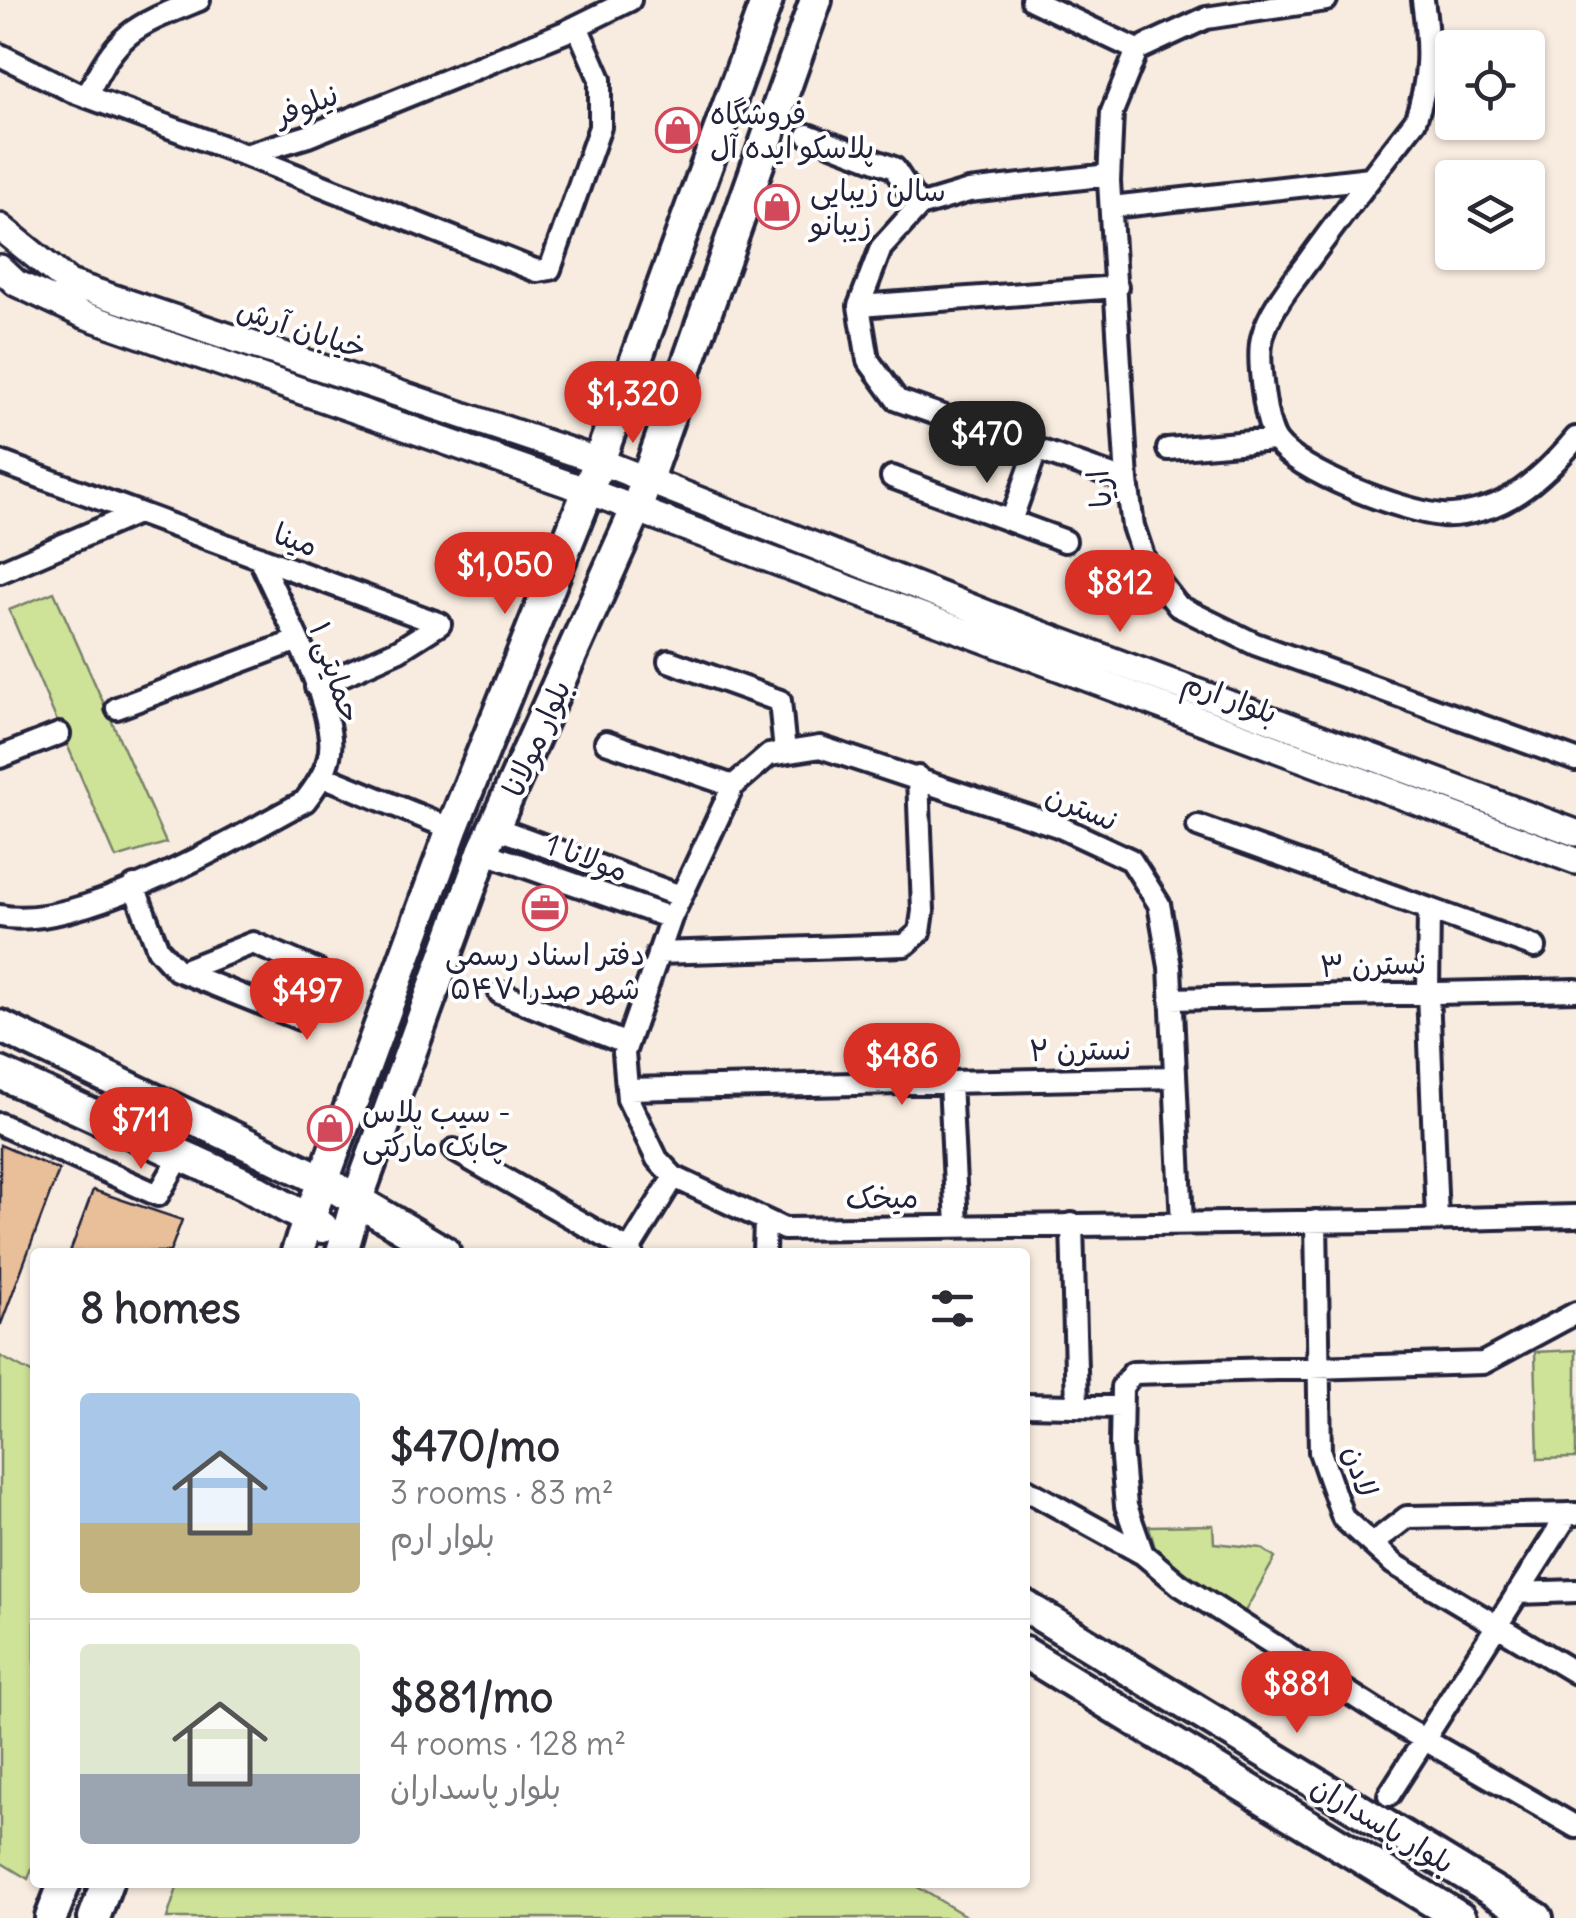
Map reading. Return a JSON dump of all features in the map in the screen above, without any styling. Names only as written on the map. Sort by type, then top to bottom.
[{"type":"main road","name":"بلوار مولانا","points":[[298,1248],[452,829],[588,491],[767,0]]},
{"type":"main road","name":"بلوار مولانا","points":[[350,1248],[357,1200],[490,840],[641,496],[816,0]]},
{"type":"main road","points":[[0,1026],[324,1180],[437,1248]]},
{"type":"main road","points":[[0,1073],[242,1183],[308,1218],[349,1248]]},
{"type":"main road","name":"بلوار پاسداران","points":[[1030,1609],[1537,1918]]},
{"type":"main road","points":[[1034,1659],[1065,1630]]},
{"type":"main road","name":"بلوار پاسداران","points":[[1034,1659],[1460,1918]]},
{"type":"main road","points":[[52,1918],[63,1888]]},
{"type":"main road","points":[[94,1918],[105,1888]]},
{"type":"street","points":[[87,96],[106,55],[136,25],[199,0]]},
{"type":"street","name":"نیلوفر","points":[[0,55],[87,96],[245,156],[308,136],[577,26],[630,0]]},
{"type":"street","points":[[1032,0],[1137,50],[1206,18],[1313,1]]},
{"type":"street","points":[[1423,0],[1429,48],[1426,91],[1415,121],[1283,295],[1262,340],[1264,394],[1274,440],[1291,457],[1317,471],[1411,509],[1445,516],[1484,510],[1519,492],[1576,438]]},
{"type":"street","points":[[245,156],[537,271],[550,269],[600,127],[600,79],[577,26]]},
{"type":"street","name":"اریا","points":[[1137,50],[1112,112],[1110,175],[1126,482],[1133,526],[1146,565],[1178,606],[1255,644],[1576,760]]},
{"type":"street","points":[[808,135],[894,168],[919,206]]},
{"type":"street","points":[[1110,175],[969,191],[919,206],[880,248],[859,306],[868,360],[898,400],[1126,482]]},
{"type":"street","points":[[1112,207],[1370,178]]},
{"type":"street","name":"خیابان آرش","points":[[0,228],[69,283],[588,491],[641,496]]},
{"type":"street","name":"خیابان آرش","points":[[0,268],[16,283],[84,315],[598,461],[641,496]]},
{"type":"street","points":[[859,306],[1117,288]]},
{"type":"street","points":[[1168,450],[1274,440]]},
{"type":"street","points":[[1011,521],[1036,451]]},
{"type":"street","name":"مینا","points":[[0,462],[440,624],[399,650],[316,687]]},
{"type":"street","points":[[892,477],[1065,541]]},
{"type":"street","name":"بلوار ارم","points":[[641,496],[1576,833]]},
{"type":"street","name":"بلوار ارم","points":[[641,496],[1576,860]]},
{"type":"street","points":[[0,572],[137,513]]},
{"type":"street","name":"حمایتی ۱","points":[[259,557],[316,687],[331,740],[324,776]]},
{"type":"street","points":[[117,708],[296,642]]},
{"type":"street","points":[[669,661],[780,701],[777,754]]},
{"type":"street","points":[[0,757],[58,734]]},
{"type":"street","points":[[606,742],[733,786]]},
{"type":"street","name":"نسترن","points":[[777,754],[820,747],[1058,826],[1131,860],[1159,904],[1172,999],[1182,1223]]},
{"type":"street","name":"میخک","points":[[777,754],[733,786],[670,918],[627,1044],[628,1100],[657,1159],[674,1177],[784,1229],[1576,1216]]},
{"type":"street","points":[[0,916],[69,912],[137,885],[305,801],[324,776],[452,829]]},
{"type":"street","points":[[658,952],[905,945],[920,932],[923,911],[918,777]]},
{"type":"street","points":[[1198,826],[1536,947]]},
{"type":"street","name":"مولانا 1","points":[[490,840],[680,896]]},
{"type":"street","name":"مولانا 1","points":[[490,840],[670,918]]},
{"type":"street","points":[[137,885],[158,949],[182,971],[300,1019],[318,971],[253,943],[182,971]]},
{"type":"street","points":[[1429,909],[1428,992],[1438,1219]]},
{"type":"street","name":"نسترن ۳","points":[[1172,999],[1576,990]]},
{"type":"street","points":[[500,993],[627,1044]]},
{"type":"street","name":"نسترن ۲","points":[[627,1089],[1175,1076]]},
{"type":"street","points":[[950,1082],[957,1226]]},
{"type":"street","points":[[0,1124],[158,1194],[180,1157]]},
{"type":"street","points":[[454,1150],[623,1248]]},
{"type":"street","points":[[632,1248],[674,1177]]},
{"type":"street","points":[[764,1248],[766,1221]]},
{"type":"street","name":"لادن","points":[[1316,1221],[1320,1452],[1343,1518],[1394,1564],[1576,1673]]},
{"type":"street","points":[[1072,1224],[1077,1406]]},
{"type":"street","points":[[1144,1554],[1126,1506],[1122,1387],[1133,1372],[1483,1362],[1576,1312]]},
{"type":"street","points":[[1030,1405],[1122,1408]]},
{"type":"street","points":[[1030,1492],[1144,1554],[1180,1584],[1426,1740],[1576,1827]]},
{"type":"street","points":[[1372,1544],[1407,1517],[1572,1514]]},
{"type":"street","points":[[1390,1795],[1517,1593],[1572,1514]]},
{"type":"street","points":[[1517,1593],[1576,1591]]},
{"type":"green space","points":[[54,592],[166,843],[116,858],[9,610]]},
{"type":"green space","points":[[1576,1350],[1576,1458],[1538,1459],[1535,1352]]},
{"type":"green space","points":[[0,1356],[30,1372],[28,1879],[0,1862]]},
{"type":"green space","points":[[1213,1525],[1214,1543],[1261,1548],[1275,1558],[1244,1613],[1156,1552],[1149,1526]]},
{"type":"green space","points":[[177,1888],[919,1888],[969,1918],[167,1918]]},
{"type":"building","points":[[0,1145],[59,1170],[1,1324],[0,1324]]},
{"type":"building","points":[[93,1190],[182,1220],[172,1248],[71,1248]]},
{"type":"place","name":"فروشگاه پلاسکو ایده آل","points":[[678,130]]},
{"type":"place","name":"سالن‌ زیبایی زیبانو","points":[[777,207]]},
{"type":"place","name":"دفتر اسناد رسمی ۵۴۷ شهر صدرا","points":[[545,908]]},
{"type":"place","name":"سیب پلاس - چابک مارکتی","points":[[330,1128]]}]
